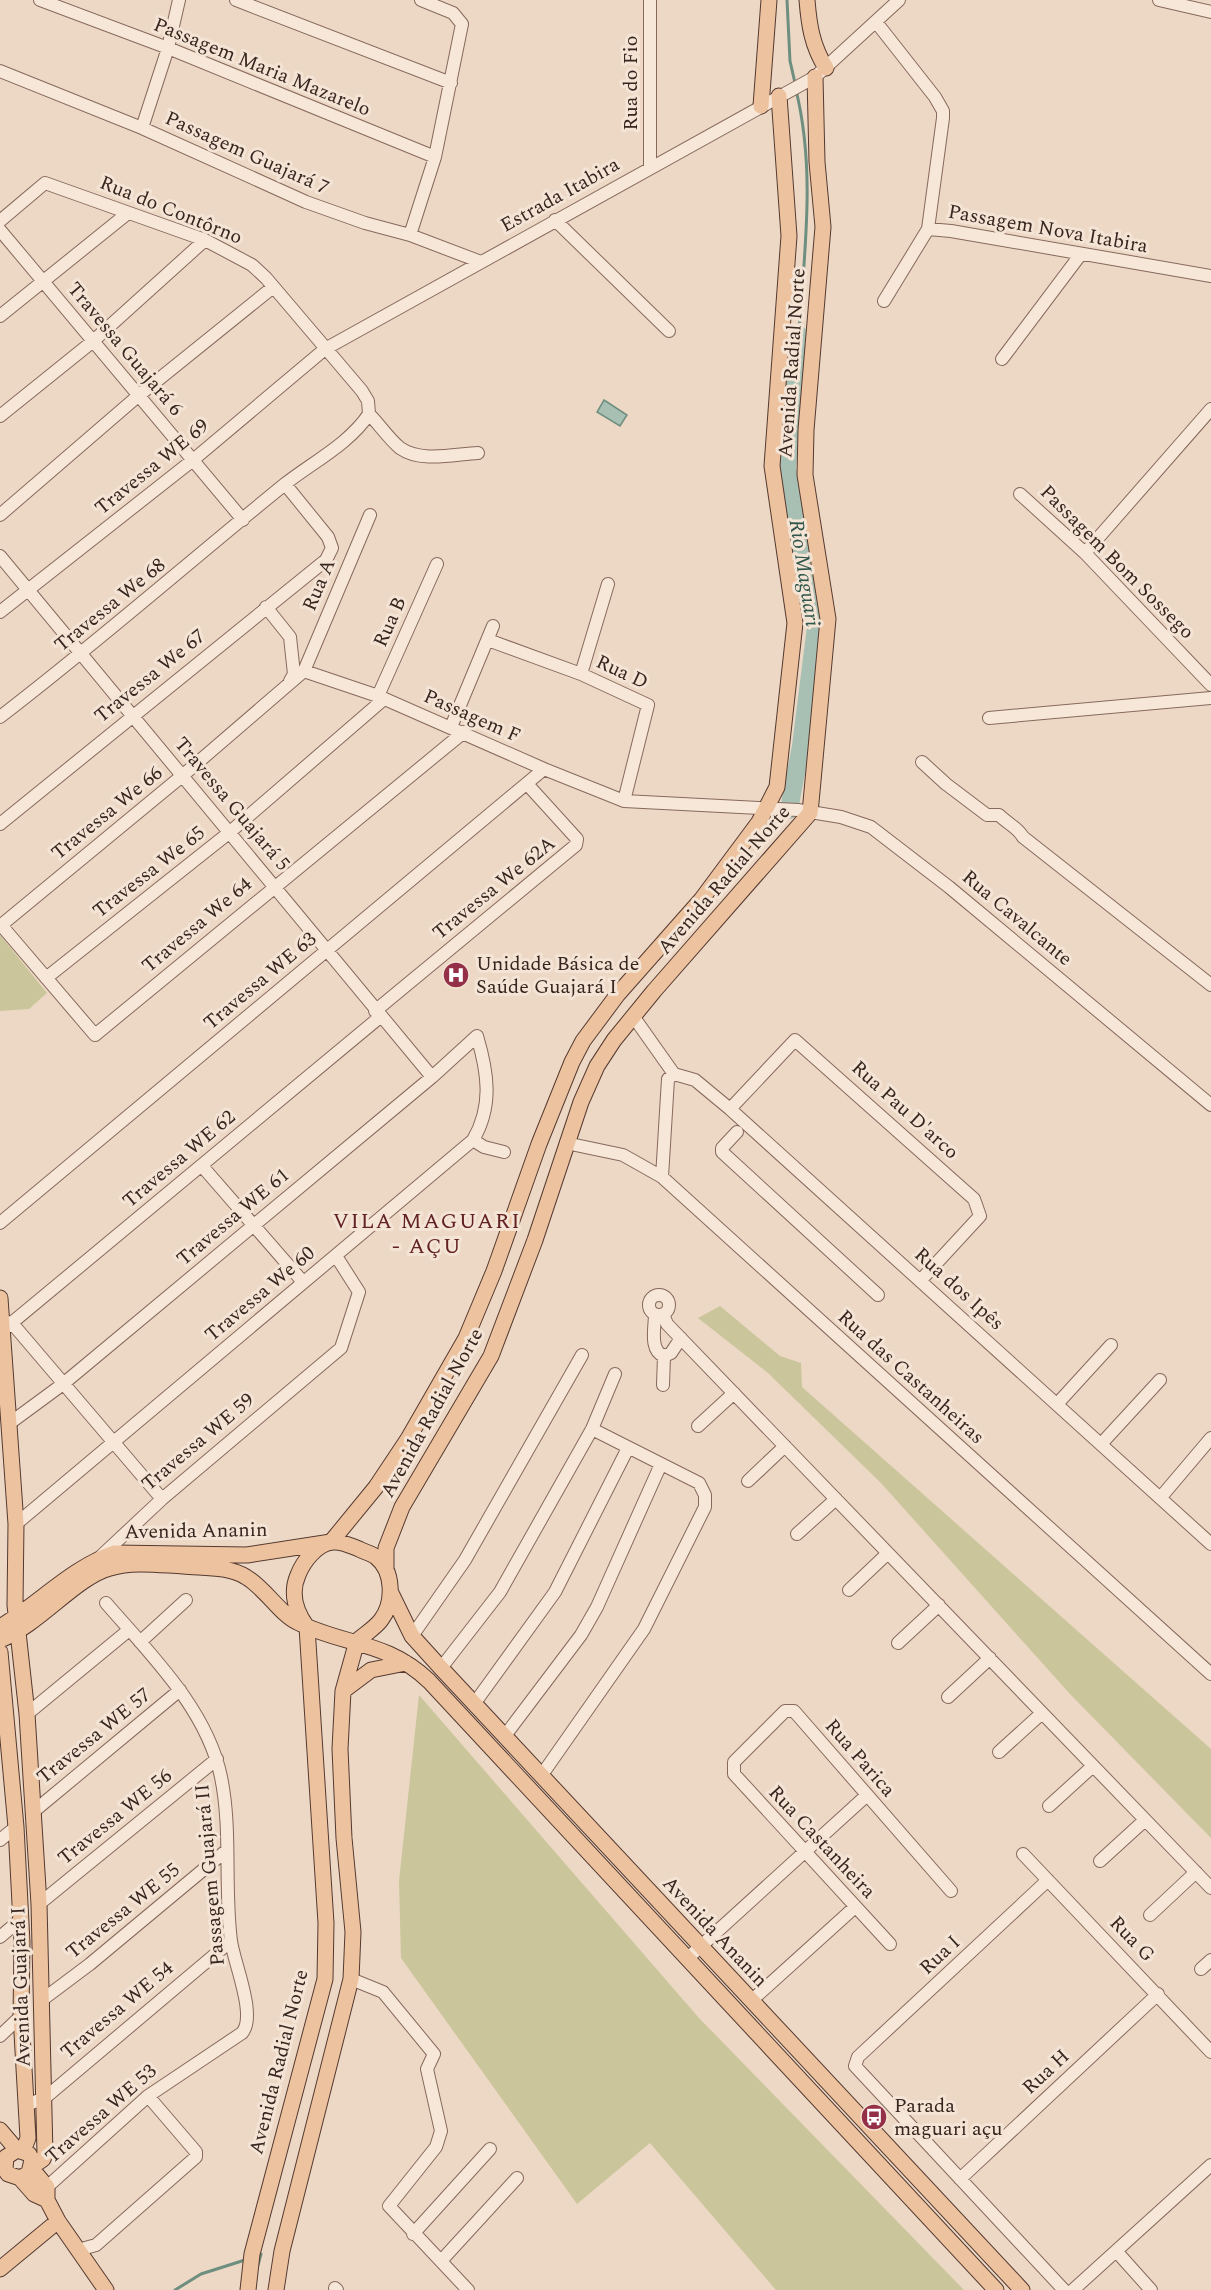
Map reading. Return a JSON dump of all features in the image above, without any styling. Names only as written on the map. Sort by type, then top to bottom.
[{"type":"main road","points":[[761,106],[769,0]]},
{"type":"main road","name":"Avenida Radial Norte","points":[[386,1570],[386,1548],[402,1507],[491,1356],[535,1240],[566,1143],[597,1066],[633,1016],[804,812],[828,619],[805,475],[806,430],[823,227],[817,151],[821,72],[810,32],[807,0]]},
{"type":"main road","name":"Avenida Radial Norte","points":[[336,1542],[408,1439],[466,1338],[501,1253],[539,1144],[572,1062],[583,1041],[618,994],[701,900],[770,808],[777,787],[795,623],[772,466],[789,236],[779,96]]},
{"type":"main road","name":"Avenida Guajará I","points":[[0,1298],[7,1327],[16,1524],[16,1626],[27,1714],[39,1904],[46,2097],[43,2159],[14,2171]]},
{"type":"main road","points":[[276,2290],[279,2261],[351,1979],[352,1932],[340,1759],[342,1692],[353,1640],[382,1620],[391,1593],[386,1570],[375,1556],[336,1542],[309,1557],[296,1579],[296,1605],[312,1629],[353,1640]]},
{"type":"main road","name":"Avenida Ananin","points":[[98,1558],[134,1551],[247,1555],[336,1542]]},
{"type":"main road","name":"Travessa WE 59","points":[[0,1627],[16,1626],[98,1558]]},
{"type":"main road","name":"Avenida Ananin","points":[[0,1640],[16,1626],[92,1577],[109,1568],[136,1564],[228,1570],[245,1576],[273,1598],[294,1622],[312,1629]]},
{"type":"main road","name":"Avenida Ananin","points":[[391,1593],[412,1636],[541,1776],[996,2290]]},
{"type":"main road","name":"Avenida Radial Norte","points":[[248,2283],[252,2254],[325,1979],[326,1923],[312,1629]]},
{"type":"main road","name":"Avenida Ananin","points":[[353,1640],[406,1663],[429,1681],[695,1952],[751,2001],[1022,2290]]},
{"type":"main road","name":"Avenida Guajará I","points":[[0,1652],[4,1732],[16,1827],[20,1920],[21,2016],[28,2138],[20,2150]]},
{"type":"main road","points":[[342,1692],[371,1670],[406,1663]]},
{"type":"main road","points":[[0,2130],[20,2150],[29,2154],[14,2171]]},
{"type":"main road","points":[[20,2150],[6,2157],[14,2171],[34,2194],[47,2194],[58,2222],[106,2290]]},
{"type":"main road","points":[[0,2269],[58,2222]]},
{"type":"main road","points":[[977,2270],[992,2256]]},
{"type":"street","name":"Passagem Maria Mazarelo","points":[[40,0],[168,48],[435,157]]},
{"type":"street","points":[[142,128],[168,48],[179,0]]},
{"type":"street","points":[[236,0],[451,83]]},
{"type":"street","name":"Rua do Fio","points":[[650,0],[650,167]]},
{"type":"street","name":"Estrada Itabira","points":[[325,349],[821,72],[899,0]]},
{"type":"street","points":[[1159,0],[1211,12]]},
{"type":"street","points":[[410,235],[435,157],[462,24],[453,13],[427,1]]},
{"type":"street","name":"Passagem Nova Itabira","points":[[876,21],[943,111],[928,229],[1211,276]]},
{"type":"street","name":"Passagem Guajará 7","points":[[0,71],[142,128],[306,202],[365,224],[410,235],[481,262]]},
{"type":"street","name":"Rua do Contôrno","points":[[0,221],[45,183],[205,240],[252,265],[362,392],[368,401],[369,414],[398,446],[409,453],[430,456],[478,453]]},
{"type":"street","points":[[0,316],[128,213]]},
{"type":"street","points":[[555,220],[669,331]]},
{"type":"street","points":[[884,301],[928,229]]},
{"type":"street","name":"Travessa Guajará 6","points":[[0,230],[243,520]]},
{"type":"street","points":[[0,416],[92,342],[205,240]]},
{"type":"street","points":[[1002,358],[1081,254]]},
{"type":"street","points":[[0,515],[138,396],[272,288]]},
{"type":"street","name":"Travessa WE 69","points":[[0,612],[193,460],[325,349]]},
{"type":"street","points":[[1085,553],[1211,409]]},
{"type":"street","points":[[243,520],[285,484],[355,431],[369,414]]},
{"type":"street","name":"Travessa We 67","points":[[0,824],[326,560],[332,548],[328,537],[285,484]]},
{"type":"street","name":"Passagem Bom Sossego","points":[[1020,494],[1085,553],[1211,685]]},
{"type":"street","name":"Rua A","points":[[304,670],[370,515]]},
{"type":"street","name":"Travessa We 68","points":[[0,717],[82,654],[243,520]]},
{"type":"street","name":"Travessa Guajará 5","points":[[0,556],[276,886],[326,951],[432,1077]]},
{"type":"street","name":"Rua B","points":[[381,698],[437,564]]},
{"type":"street","points":[[580,674],[608,584]]},
{"type":"street","points":[[266,607],[290,637],[294,674],[291,681]]},
{"type":"street","points":[[451,727],[493,626]]},
{"type":"street","name":"Rua D","points":[[488,640],[580,674],[648,705],[624,801]]},
{"type":"street","points":[[291,681],[304,670]]},
{"type":"street","name":"Passagem F","points":[[304,670],[381,698],[624,801]]},
{"type":"street","name":"Travessa We 66","points":[[1,926],[182,776],[291,681]]},
{"type":"street","name":"Travessa We 65","points":[[46,978],[230,832],[381,698]]},
{"type":"street","points":[[989,718],[1211,698]]},
{"type":"street","name":"Travessa We 64","points":[[46,978],[95,1035],[464,732]]},
{"type":"street","points":[[922,762],[987,815],[999,814],[1009,826],[1019,830],[1023,837],[1211,986]]},
{"type":"street","name":"Travessa WE 63","points":[[0,1223],[544,769]]},
{"type":"street","name":"Travessa We 62A","points":[[378,1014],[576,845],[577,839],[528,784]]},
{"type":"street","name":"Rua Cavalcante","points":[[624,801],[770,808],[841,817],[871,827],[949,887],[1211,1105]]},
{"type":"street","points":[[1,926],[46,978]]},
{"type":"street","name":"Travessa WE 62","points":[[7,1327],[202,1166],[378,1014]]},
{"type":"street","points":[[633,1016],[674,1074],[668,1079],[662,1177]]},
{"type":"street","name":"Travessa WE 61","points":[[10,1423],[63,1384],[432,1077],[477,1036]]},
{"type":"street","name":"Travessa We 60","points":[[16,1524],[473,1140],[487,1110],[486,1081],[477,1036]]},
{"type":"street","name":"Rua Pau D'arco","points":[[730,1109],[795,1040],[974,1199],[980,1216],[920,1281]]},
{"type":"street","name":"Rua dos Ipês","points":[[674,1074],[695,1080],[730,1109],[1058,1403],[1211,1544]]},
{"type":"street","points":[[737,1132],[722,1152],[878,1295]]},
{"type":"street","points":[[473,1140],[484,1147],[504,1152]]},
{"type":"street","name":"Rua das Castanheiras","points":[[566,1143],[622,1155],[662,1177],[1211,1674]]},
{"type":"street","points":[[202,1166],[303,1282]]},
{"type":"street","name":"Travessa WE 59","points":[[98,1558],[162,1498],[341,1348],[358,1292],[336,1256]]},
{"type":"street","points":[[681,1338],[671,1353],[664,1356],[658,1354],[655,1348],[659,1314],[1211,1888]]},
{"type":"street","points":[[7,1327],[63,1384],[162,1498]]},
{"type":"street","points":[[1058,1403],[1111,1345]]},
{"type":"street","points":[[412,1636],[465,1560],[582,1355]]},
{"type":"street","points":[[663,1385],[664,1356]]},
{"type":"street","points":[[441,1668],[500,1592],[592,1429],[615,1374]]},
{"type":"street","points":[[1102,1443],[1160,1380]]},
{"type":"street","points":[[698,1426],[734,1393]]},
{"type":"street","points":[[541,1776],[645,1629],[705,1507],[705,1495],[699,1483],[592,1429]]},
{"type":"street","points":[[1161,1497],[1211,1438]]},
{"type":"street","points":[[748,1481],[785,1446]]},
{"type":"street","points":[[474,1704],[555,1592],[628,1448]]},
{"type":"street","points":[[504,1737],[581,1635],[597,1607],[661,1464]]},
{"type":"street","points":[[797,1534],[836,1499]]},
{"type":"street","points":[[849,1590],[888,1553]]},
{"type":"street","points":[[140,1642],[186,1600]]},
{"type":"street","name":"Passagem Guajará II","points":[[106,1603],[180,1690],[217,1759],[222,1779],[231,1941],[248,2012],[248,2024],[242,2033]]},
{"type":"street","points":[[898,1643],[939,1605]]},
{"type":"street","points":[[27,1714],[129,1630]]},
{"type":"street","points":[[948,1697],[990,1658]]},
{"type":"street","name":"Travessa WE 57","points":[[33,1812],[180,1690]]},
{"type":"street","name":"Rua Parica","points":[[734,1762],[785,1711],[794,1711],[951,1891]]},
{"type":"street","points":[[999,1752],[1042,1713]]},
{"type":"street","name":"Travessa WE 56","points":[[39,1904],[217,1759]]},
{"type":"street","name":"Rua Castanheira","points":[[734,1762],[734,1774],[890,1944]]},
{"type":"street","points":[[1049,1806],[1093,1766]]},
{"type":"street","points":[[695,1952],[866,1796]]},
{"type":"street","points":[[1101,1861],[1145,1820]]},
{"type":"street","points":[[0,1840],[16,1827]]},
{"type":"street","name":"Travessa WE 55","points":[[42,2000],[90,1964],[226,1850]]},
{"type":"street","name":"Rua G","points":[[1023,1854],[1211,2052]]},
{"type":"street","points":[[1150,1915],[1196,1872]]},
{"type":"street","name":"Rua I","points":[[960,2179],[859,2074],[855,2066],[858,2057],[1048,1880]]},
{"type":"street","points":[[751,2001],[855,1907]]},
{"type":"street","points":[[0,1937],[20,1920]]},
{"type":"street","name":"Travessa WE 54","points":[[27,2105],[46,2097],[231,1941]]},
{"type":"street","points":[[1201,1969],[1211,1960]]},
{"type":"street","points":[[351,1979],[383,1992],[434,2054],[428,2069],[441,2136],[436,2147],[390,2206],[413,2234],[468,2290]]},
{"type":"street","name":"Rua H","points":[[960,2179],[1158,1994]]},
{"type":"street","points":[[0,2036],[21,2016]]},
{"type":"street","name":"Travessa WE 53","points":[[47,2194],[148,2096],[242,2033]]},
{"type":"street","points":[[78,2250],[96,2245],[196,2157],[196,2152],[148,2096]]},
{"type":"street","points":[[413,2234],[490,2149]]},
{"type":"street","points":[[1073,2290],[1211,2165]]},
{"type":"street","points":[[441,2261],[517,2178]]},
{"type":"street","points":[[960,2179],[1064,2290]]},
{"type":"street","points":[[1117,2252],[1151,2290]]},
{"type":"shaded area","points":[[604,400],[627,415],[620,426],[597,412]]},
{"type":"shaded area","points":[[0,935],[47,993],[29,1009],[0,1011]]},
{"type":"shaded area","points":[[720,1306],[780,1356],[801,1363],[802,1387],[1211,1749],[1211,1838],[1070,1694],[881,1483],[768,1373],[698,1318]]},
{"type":"shaded area","points":[[419,1695],[699,2018],[964,2290],[776,2290],[650,2143],[577,2204],[401,1958],[399,1881]]},
{"type":"waterway","points":[[787,0],[790,61],[795,83]]},
{"type":"waterway","points":[[796,90],[806,151],[807,182],[806,243],[799,335]]},
{"type":"waterway","name":"Rio Maguari","points":[[789,810],[801,746],[816,627],[787,468],[799,335]]},
{"type":"waterway","points":[[258,2265],[261,2254]]},
{"type":"waterway","points":[[175,2290],[201,2274],[245,2260]]},
{"type":"place","name":"Unidade Básica de Saúde Guajará I","points":[[456,975]]},
{"type":"place","name":"Parada maguari açu","points":[[874,2117]]},
{"type":"district","name":"VILA MAGUARI - AÇU","points":[[427,1234]]}]
